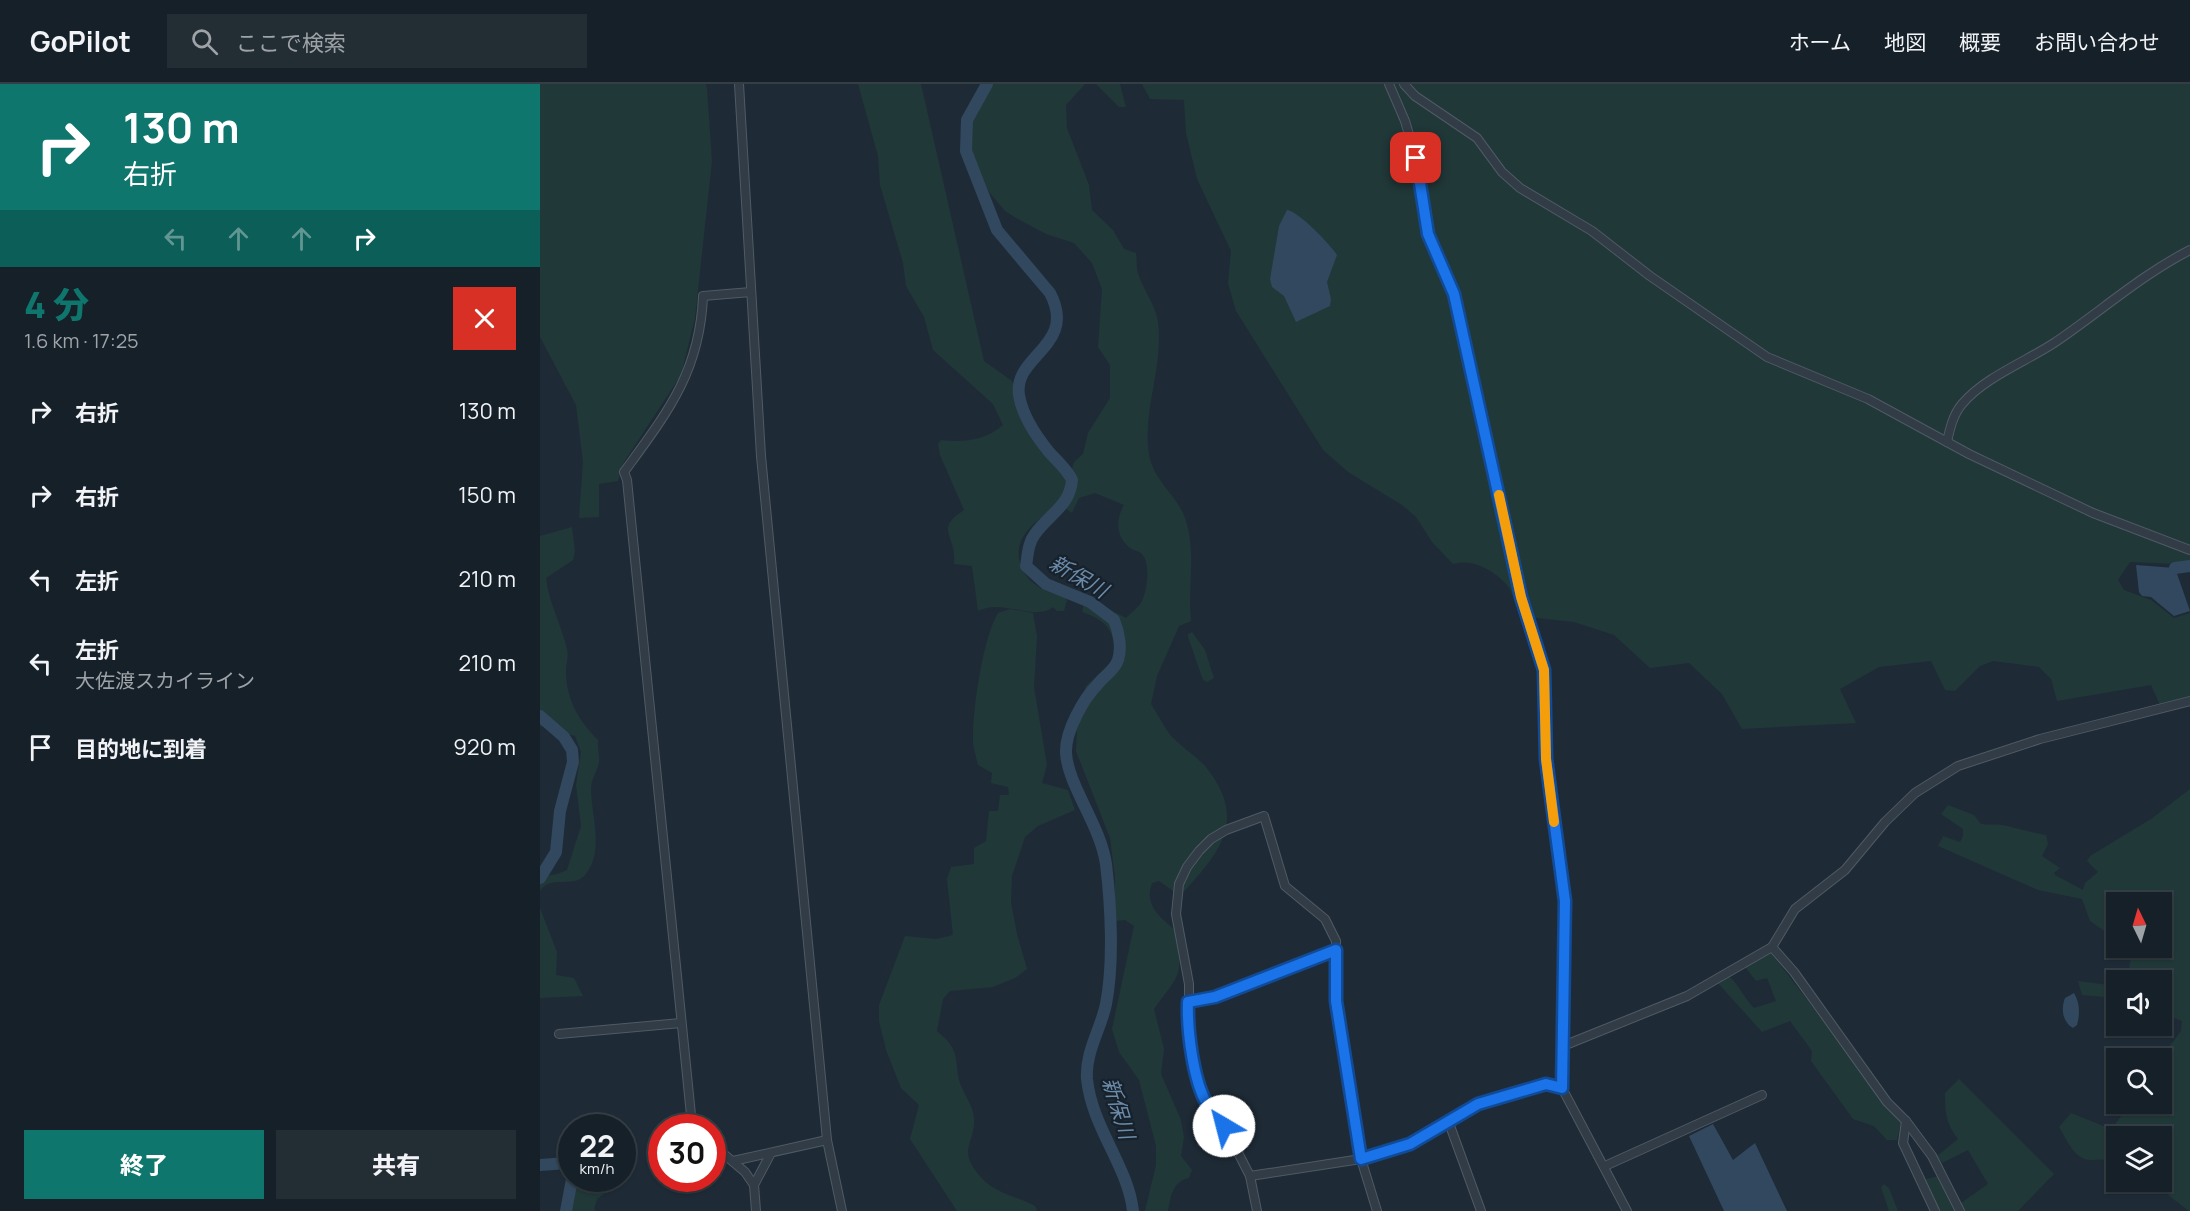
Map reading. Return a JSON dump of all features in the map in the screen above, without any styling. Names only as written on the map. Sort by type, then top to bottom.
[{"type":"street","points":[[739,84],[761,456],[827,1140],[842,1211]]},
{"type":"street","points":[[1389,84],[1414,150],[1428,234],[1454,294],[1521,597],[1541,654],[1546,759],[1565,901],[1562,1088],[1627,1211]]},
{"type":"street","points":[[1404,84],[1415,96],[1477,138],[1502,172],[1520,188],[1592,231],[1745,344],[1767,357],[1868,399],[1947,442],[2093,513],[2190,550]]},
{"type":"street","points":[[1947,442],[1956,413],[1963,403],[1980,389],[2064,336],[2158,266],[2190,249]]},
{"type":"street","points":[[691,1114],[629,491],[624,471],[656,428],[692,366],[702,320],[704,296],[751,292]]},
{"type":"street","points":[[1563,1046],[1687,996],[1772,947],[1795,909],[1845,870],[1898,808],[1938,777],[1958,766],[2031,742],[2190,701]]},
{"type":"street","points":[[1257,1211],[1251,1176],[1230,1137],[1207,1105],[1200,1090],[1189,1039],[1189,984],[1176,914],[1179,884],[1187,867],[1211,839],[1226,830],[1264,816],[1285,886],[1324,919],[1336,941],[1336,1001],[1361,1159],[1377,1211]]},
{"type":"street","points":[[1772,947],[1794,972],[1887,1102],[1906,1121],[1932,1156],[1960,1211]]},
{"type":"street","points":[[1188,1002],[1215,997],[1336,950]]},
{"type":"street","points":[[559,1034],[681,1023]]},
{"type":"street","points":[[1251,1176],[1361,1159],[1410,1144],[1478,1104],[1546,1084],[1562,1088]]},
{"type":"street","points":[[1605,1166],[1762,1095]]},
{"type":"street","points":[[1906,1121],[1903,1143],[1935,1211]]},
{"type":"street","points":[[1449,1123],[1480,1211]]},
{"type":"street","points":[[733,1161],[827,1140]]},
{"type":"street","points":[[756,1211],[754,1185],[771,1153]]},
{"type":"street","points":[[726,1155],[754,1185]]},
{"type":"green space","points":[[540,84],[706,84],[707,89],[712,161],[695,318],[681,375],[624,462],[618,481],[599,484],[599,517],[579,518],[583,462],[576,405],[540,337]]},
{"type":"green space","points":[[858,84],[921,84],[984,361],[1012,381],[1028,428],[1050,460],[1067,479],[1062,497],[1029,529],[1023,537],[1019,553],[1022,569],[1032,582],[1046,590],[1064,594],[1067,600],[1064,611],[1057,611],[1053,607],[1037,612],[997,607],[978,611],[972,566],[954,564],[948,528],[955,517],[964,510],[940,455],[938,444],[941,440],[966,441],[982,437],[1003,425],[993,404],[933,350],[924,317],[906,286],[903,263],[880,185],[878,156]]},
{"type":"green space","points":[[992,84],[1085,84],[1066,105],[1067,128],[1089,185],[1092,210],[1113,230],[1124,249],[1136,253],[1138,273],[1158,322],[1158,355],[1148,421],[1149,454],[1159,478],[1179,505],[1187,526],[1191,553],[1191,621],[1179,626],[1157,676],[1151,704],[1168,732],[1205,766],[1218,785],[1225,803],[1227,819],[1224,835],[1217,850],[1180,896],[1159,881],[1152,883],[1150,891],[1151,904],[1154,909],[1174,929],[1179,956],[1175,979],[1154,1009],[1164,1049],[1161,1074],[1181,1120],[1184,1137],[1181,1156],[1192,1170],[1189,1178],[1179,1183],[1173,1190],[1168,1211],[1145,1211],[1156,1165],[1156,1146],[1139,1080],[1119,1052],[1112,1029],[1134,926],[1125,920],[1115,921],[1115,877],[1110,838],[1076,751],[1078,710],[1086,686],[1114,660],[1114,642],[1109,629],[1099,620],[1082,612],[1084,604],[1091,600],[1126,618],[1142,601],[1147,584],[1147,570],[1145,558],[1124,542],[1119,532],[1118,521],[1124,505],[1095,493],[1079,498],[1072,513],[1066,509],[1076,480],[1072,469],[1074,462],[1083,454],[1088,433],[1110,398],[1110,365],[1098,347],[1102,289],[1092,263],[1074,243],[1046,234],[1016,218],[1005,211],[989,192],[970,148],[969,131],[972,118]]},
{"type":"green space","points":[[1096,84],[1120,84],[1126,107],[1119,107]]},
{"type":"green space","points":[[1142,84],[2190,84],[2190,562],[2174,564],[2130,562],[2118,580],[2124,590],[2151,600],[2174,618],[2190,613],[2190,701],[2160,705],[2151,685],[2057,701],[2051,679],[2039,667],[1993,661],[1980,666],[1955,691],[1945,690],[1931,661],[1879,667],[1840,689],[1856,723],[1742,729],[1722,694],[1689,663],[1650,668],[1614,635],[1574,622],[1520,616],[1511,592],[1502,580],[1489,570],[1475,564],[1453,564],[1432,542],[1416,517],[1402,505],[1348,472],[1323,450],[1236,311],[1228,283],[1231,251],[1197,179],[1186,133],[1184,100],[1150,99]]},
{"type":"green space","points":[[572,527],[575,551],[573,560],[546,578],[567,649],[566,671],[571,701],[585,725],[598,740],[599,762],[591,789],[596,845],[591,866],[585,875],[574,881],[550,883],[540,891],[540,877],[567,870],[581,826],[576,785],[581,752],[575,736],[540,726],[540,536]]},
{"type":"green space","points":[[1010,609],[1033,613],[1037,636],[1034,687],[1047,765],[1042,783],[1068,790],[1075,810],[1038,826],[1025,837],[1012,876],[1011,902],[1027,969],[1015,978],[993,987],[950,991],[943,999],[937,1031],[953,1048],[959,1080],[973,1114],[974,1128],[968,1152],[969,1159],[979,1175],[991,1186],[1035,1206],[1037,1211],[957,1211],[910,1139],[919,1105],[901,1088],[886,1050],[879,1021],[879,1005],[905,936],[936,939],[953,935],[947,879],[951,867],[974,864],[974,848],[986,841],[989,811],[998,811],[1000,795],[1009,795],[1008,787],[991,783],[992,773],[978,765],[973,729],[983,656],[988,639],[998,613]]},
{"type":"green space","points":[[1192,632],[1205,650],[1214,678],[1207,682],[1203,680],[1188,637],[1188,634]]},
{"type":"green space","points":[[2190,789],[2190,1211],[2164,1192],[2172,1192],[2172,1126],[2113,1126],[2123,1114],[2172,1114],[2172,1048],[2168,1048],[2181,1031],[2182,1021],[2172,1017],[2172,970],[2129,970],[2131,958],[2172,958],[2172,892],[2106,892],[2106,932],[2090,921],[2082,899],[2038,890],[1938,846],[1943,836],[1960,842],[1963,836],[1963,829],[1941,814],[1948,805],[1974,815],[1981,824],[2002,825],[2046,835],[2048,844],[2042,856],[2060,868],[2054,873],[2055,875],[2083,890],[2085,883],[2098,872],[2087,861],[2090,856],[2151,819]]},
{"type":"green space","points":[[540,908],[557,952],[556,975],[574,978],[583,996],[540,998]]},
{"type":"green space","points":[[1771,953],[1897,1116],[1901,1123],[1897,1140],[1887,1140],[1874,1126],[1853,1119],[1811,1061],[1812,1051],[1790,1021],[1762,1032],[1717,982],[1727,975],[1754,1008],[1776,1001],[1767,978],[1756,981],[1745,967]]},
{"type":"green space","points":[[2078,981],[2106,985],[2106,997],[2082,995]]},
{"type":"green space","points":[[1959,1079],[2054,1174],[2018,1211],[1965,1211],[1961,1203],[1988,1184],[1968,1150],[1942,1163],[1937,1156],[1958,1139],[1947,1118],[1945,1093]]},
{"type":"green space","points":[[2071,1113],[2106,1127],[2106,1160],[2086,1159],[2072,1149],[2059,1127]]},
{"type":"green space","points":[[1938,1176],[1957,1211],[1938,1211],[1923,1180]]},
{"type":"green space","points":[[1884,1184],[1889,1188],[1898,1211],[1889,1211],[1881,1187]]},
{"type":"green space","points":[[572,1192],[605,1192],[597,1199],[594,1209],[596,1211],[563,1211]]},
{"type":"water","points":[[1287,210],[1306,222],[1337,255],[1327,282],[1331,299],[1330,306],[1296,322],[1284,296],[1272,287],[1270,279],[1279,226]]},
{"type":"water","points":[[2136,565],[2175,568],[2190,611],[2174,616],[2151,597],[2142,596],[2139,592]]},
{"type":"water","points":[[2074,993],[2079,1013],[2077,1025],[2073,1028],[2065,1019],[2063,1006],[2065,998]]},
{"type":"water","points":[[1713,1124],[1733,1160],[1755,1143],[1787,1211],[1724,1211],[1689,1136]]},
{"type":"waterway","name":"新保川","points":[[987,84],[967,120],[966,151],[997,230],[1050,293],[1056,311],[1056,326],[1051,338],[1025,370],[1020,381],[1019,395],[1026,418],[1072,480],[1063,503],[1033,537],[1026,566],[1046,584],[1090,602],[1114,620],[1119,640],[1120,650],[1117,664],[1092,690],[1081,707],[1068,735],[1066,753],[1072,779],[1103,849],[1109,898],[1111,934],[1109,988],[1104,1013],[1088,1059],[1087,1079],[1090,1097],[1124,1178],[1133,1211]]},
{"type":"waterway","points":[[2175,568],[2190,566]]},
{"type":"waterway","points":[[540,716],[564,737],[572,750],[573,762],[560,811],[556,852],[540,878]]},
{"type":"waterway","points":[[540,1165],[558,1164]]},
{"type":"waterway","points":[[566,1211],[570,1192]]},
{"type":"slow traffic","points":[[1499,495],[1521,597],[1528,623],[1541,654],[1544,670],[1546,759],[1554,822]]},
{"type":"route","points":[[1224,1126],[1207,1105],[1200,1090],[1187,1026],[1188,1002],[1215,997],[1336,950],[1336,1001],[1361,1159],[1410,1144],[1478,1104],[1546,1084],[1562,1088],[1565,901],[1546,759],[1544,670],[1541,654],[1528,623],[1512,561],[1454,294],[1428,234],[1416,158]]}]
